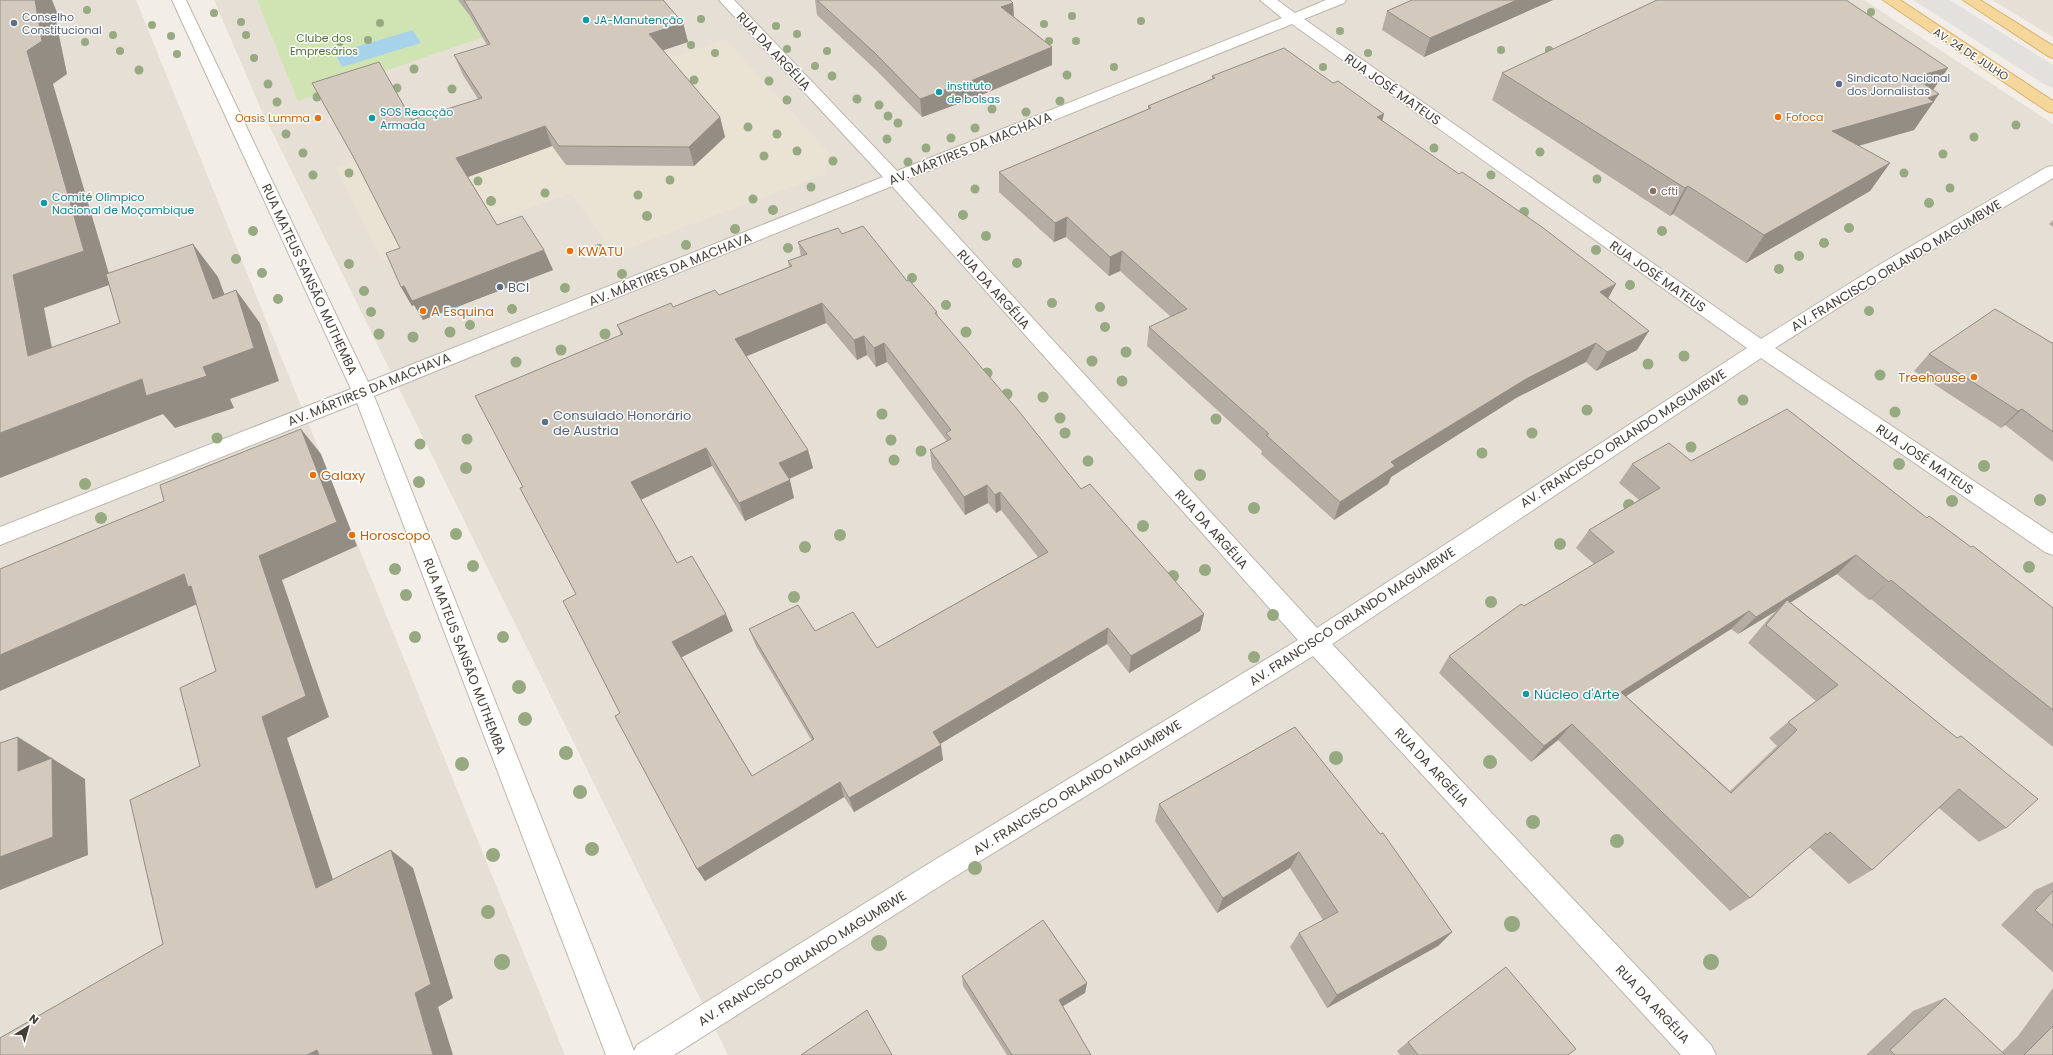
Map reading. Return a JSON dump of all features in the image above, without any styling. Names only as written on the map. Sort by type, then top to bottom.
[{"type":"main road","name":"AV. 24 DE JULHO","points":[[1890,0],[2053,108]]},
{"type":"main road","points":[[1970,0],[2053,53]]},
{"type":"street","name":"RUA MATEUS SANSÃO MUTHEMBA","points":[[179,0],[363,392],[620,1055]]},
{"type":"street","name":"RUA DA ARGÉLIA","points":[[726,0],[894,178],[1315,642],[1701,1055]]},
{"type":"street","name":"RUA JOSÉ MATEUS","points":[[1267,0],[1761,348],[2053,546]]},
{"type":"street","name":"AV. MÁRTIRES DA MACHAVA","points":[[0,536],[363,392],[1339,0]]},
{"type":"street","name":"AV. FRANCISCO ORLANDO MAGUMBWE","points":[[647,1055],[949,866],[1315,642],[1761,348],[1886,269],[2053,171]]},
{"type":"shaded area","points":[[0,0],[136,0],[565,1055],[0,1055]]},
{"type":"shaded area","points":[[214,0],[1864,0],[2053,124],[2053,1055],[728,1055],[261,109]]},
{"type":"shaded area","points":[[1913,0],[1950,0],[2053,65],[2053,88],[2042,83]]},
{"type":"shaded area","points":[[1992,0],[2053,0],[2053,37]]},
{"type":"shaded area","points":[[726,39],[829,153],[825,174],[613,254],[571,193],[382,262],[335,168]]},
{"type":"green space","name":"Clube dos Empresários","points":[[257,0],[520,0],[535,19],[298,101]]},
{"type":"water","points":[[413,30],[421,43],[342,67],[335,53]]},
{"type":"building","points":[[0,0],[35,0],[42,41],[27,51],[84,251],[13,275],[28,356],[120,323],[106,274],[193,244],[213,299],[236,290],[254,348],[203,367],[207,376],[146,396],[142,379],[0,433]]},
{"type":"building","points":[[464,0],[663,0],[683,23],[649,34],[720,117],[689,147],[559,146],[545,126],[456,158],[497,225],[522,216],[544,250],[412,301],[404,286],[401,287],[386,253],[400,248],[354,158],[312,83],[379,62],[412,120],[482,98],[454,55],[490,44]]},
{"type":"building","points":[[817,0],[1010,0],[1013,3],[1001,7],[1052,47],[973,80],[920,99],[875,53]]},
{"type":"building","points":[[1412,0],[1517,0],[1430,38],[1387,11]]},
{"type":"building","points":[[1657,0],[1846,0],[1948,68],[1914,77],[1939,94],[1928,98],[1934,102],[1832,131],[1890,163],[1764,235],[1688,186],[1685,188],[1502,73]]},
{"type":"building","points":[[1284,48],[1333,83],[1338,81],[1384,114],[1377,117],[1459,174],[1462,172],[1542,227],[1616,284],[1600,292],[1649,331],[1607,352],[1596,343],[1526,379],[1391,462],[1395,466],[1340,502],[1266,435],[1269,434],[1149,327],[1187,309],[1122,251],[1110,257],[1067,217],[1055,223],[999,172],[1151,108],[1148,106],[1215,78],[1212,76]]},
{"type":"building","points":[[863,226],[907,281],[909,280],[937,312],[935,313],[1017,409],[1081,489],[1090,484],[1204,614],[1131,656],[1108,628],[933,732],[941,745],[849,798],[840,782],[697,869],[615,716],[620,713],[563,601],[576,594],[520,488],[523,487],[475,396],[623,334],[617,325],[671,303],[673,307],[715,290],[719,295],[792,266],[788,261],[807,254],[798,242],[838,228],[842,234]],"holes":[[[822,303],[854,340],[864,336],[874,348],[884,343],[951,430],[946,433],[951,439],[930,450],[964,497],[987,485],[995,495],[1000,492],[1048,552],[877,648],[853,612],[815,631],[798,605],[749,629],[814,739],[752,776],[672,642],[726,614],[692,556],[677,563],[631,482],[706,448],[739,503],[790,480],[779,463],[808,450],[735,339]]]},
{"type":"building","points":[[1995,309],[2052,343],[2053,342],[2053,432],[2022,409],[2018,411],[1929,354]]},
{"type":"building","points":[[1787,409],[1927,518],[1929,516],[1971,547],[1973,546],[2053,608],[2053,710],[1891,580],[1889,582],[1856,555],[1756,617],[1749,611],[1621,692],[1731,793],[1797,730],[1788,722],[1838,685],[1766,625],[1787,600],[1957,738],[1961,736],[2038,799],[2006,828],[1959,789],[1872,870],[1830,832],[1827,835],[1826,833],[1750,898],[1572,724],[1544,746],[1449,656],[1521,604],[1524,606],[1614,552],[1589,530],[1660,488],[1632,464],[1669,443],[1691,461]]},
{"type":"building","points":[[301,429],[337,522],[259,556],[306,696],[262,717],[316,888],[391,850],[431,984],[415,993],[433,1055],[319,1055],[317,1050],[307,1055],[0,1055],[0,1038],[163,944],[130,800],[200,766],[180,688],[216,671],[191,586],[188,587],[184,574],[0,655],[0,569],[164,501],[160,485]]},
{"type":"building","points":[[1295,727],[1380,834],[1383,833],[1452,932],[1337,995],[1299,933],[1338,912],[1299,852],[1223,898],[1159,804]]},
{"type":"building","points":[[18,737],[18,771],[52,758],[53,837],[0,857],[0,743]]},
{"type":"building","points":[[2053,891],[2053,926],[2035,910]]},
{"type":"building","points":[[1043,920],[1087,983],[1059,1000],[1091,1055],[1012,1055],[962,976]]},
{"type":"building","points":[[1506,967],[1576,1049],[1568,1055],[1418,1055],[1408,1042]]},
{"type":"building","points":[[1945,998],[2005,1055],[1895,1055],[1890,1050]]},
{"type":"building","points":[[867,1010],[892,1055],[801,1055]]},
{"type":"building","points":[[2053,1026],[2053,1055],[2024,1055]]},
{"type":"place","name":"JA-Manutenção","points":[[586,20]]},
{"type":"place","name":"Conselho Constitucional","points":[[14,23]]},
{"type":"place","name":"Sindicato Nacional dos Jornalistas","points":[[1839,84]]},
{"type":"place","name":"instituto de bolsas","points":[[939,92]]},
{"type":"place","name":"Fofoca","points":[[1778,117]]},
{"type":"place","name":"Oasis Lumma","points":[[318,118]]},
{"type":"place","name":"SOS Reacção Armada","points":[[372,118]]},
{"type":"place","name":"cfti","points":[[1653,191]]},
{"type":"place","name":"Comité Olímpico Nacional de Moçambique","points":[[44,203]]},
{"type":"place","name":"KWATU","points":[[570,251]]},
{"type":"place","name":"BCI","points":[[500,287]]},
{"type":"place","name":"A Esquina","points":[[423,311]]},
{"type":"place","name":"Treehouse","points":[[1974,377]]},
{"type":"place","name":"Consulado Honorário de Austria","points":[[545,422]]},
{"type":"place","name":"Galaxy","points":[[313,475]]},
{"type":"place","name":"Horoscopo","points":[[352,535]]},
{"type":"place","name":"Núcleo d'Arte","points":[[1526,694]]}]
